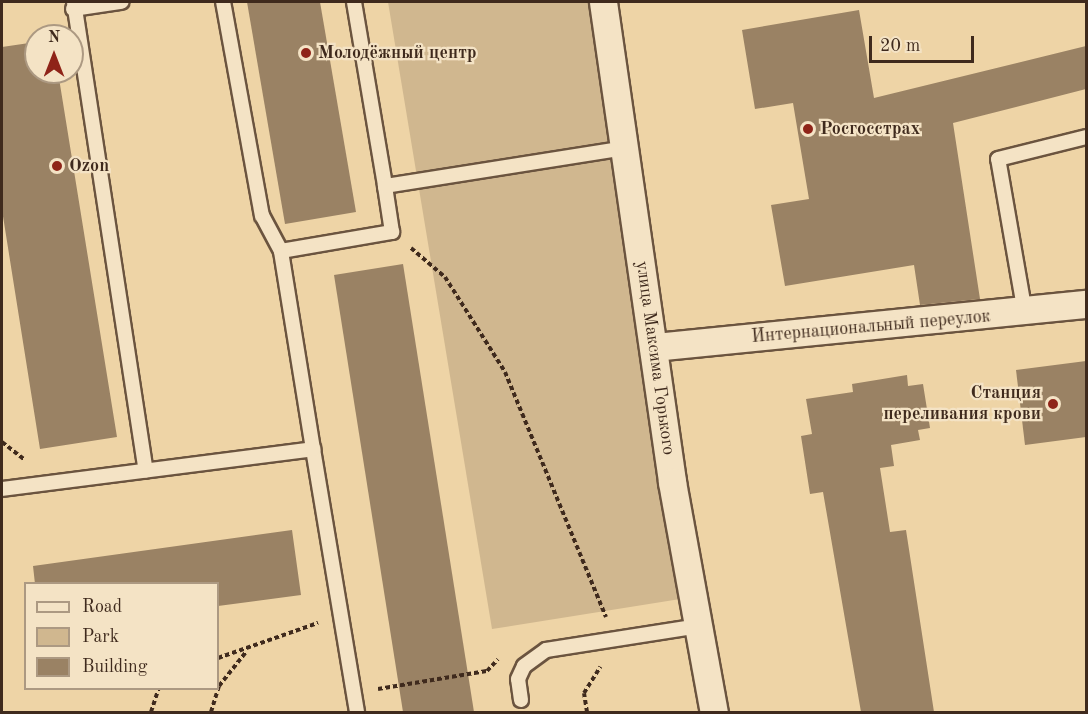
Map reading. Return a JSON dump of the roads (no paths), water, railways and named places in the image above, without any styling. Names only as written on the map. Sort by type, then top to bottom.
[{"type":"street","name":"улица Максима Горького","points":[[603,2],[654,347],[714,712]]},
{"type":"street","name":"Интернациональный переулок","points":[[654,347],[1024,313],[1086,304]]},
{"type":"lane","points":[[121,2],[74,5],[146,470]]},
{"type":"lane","points":[[223,2],[262,216],[281,251],[357,712]]},
{"type":"lane","points":[[281,251],[392,232],[354,2]]},
{"type":"lane","points":[[1024,313],[998,159],[1086,137]]},
{"type":"lane","points":[[384,186],[624,148]]},
{"type":"lane","points":[[2,489],[313,449]]},
{"type":"lane","points":[[521,700],[518,679],[533,656],[699,626]]},
{"type":"place","name":"Молодёжный центр","points":[[306,53]]},
{"type":"place","name":"Росгосстрах","points":[[808,129]]},
{"type":"place","name":"Ozon","points":[[57,166]]},
{"type":"place","name":"Станция переливания крови","points":[[1053,404]]}]
